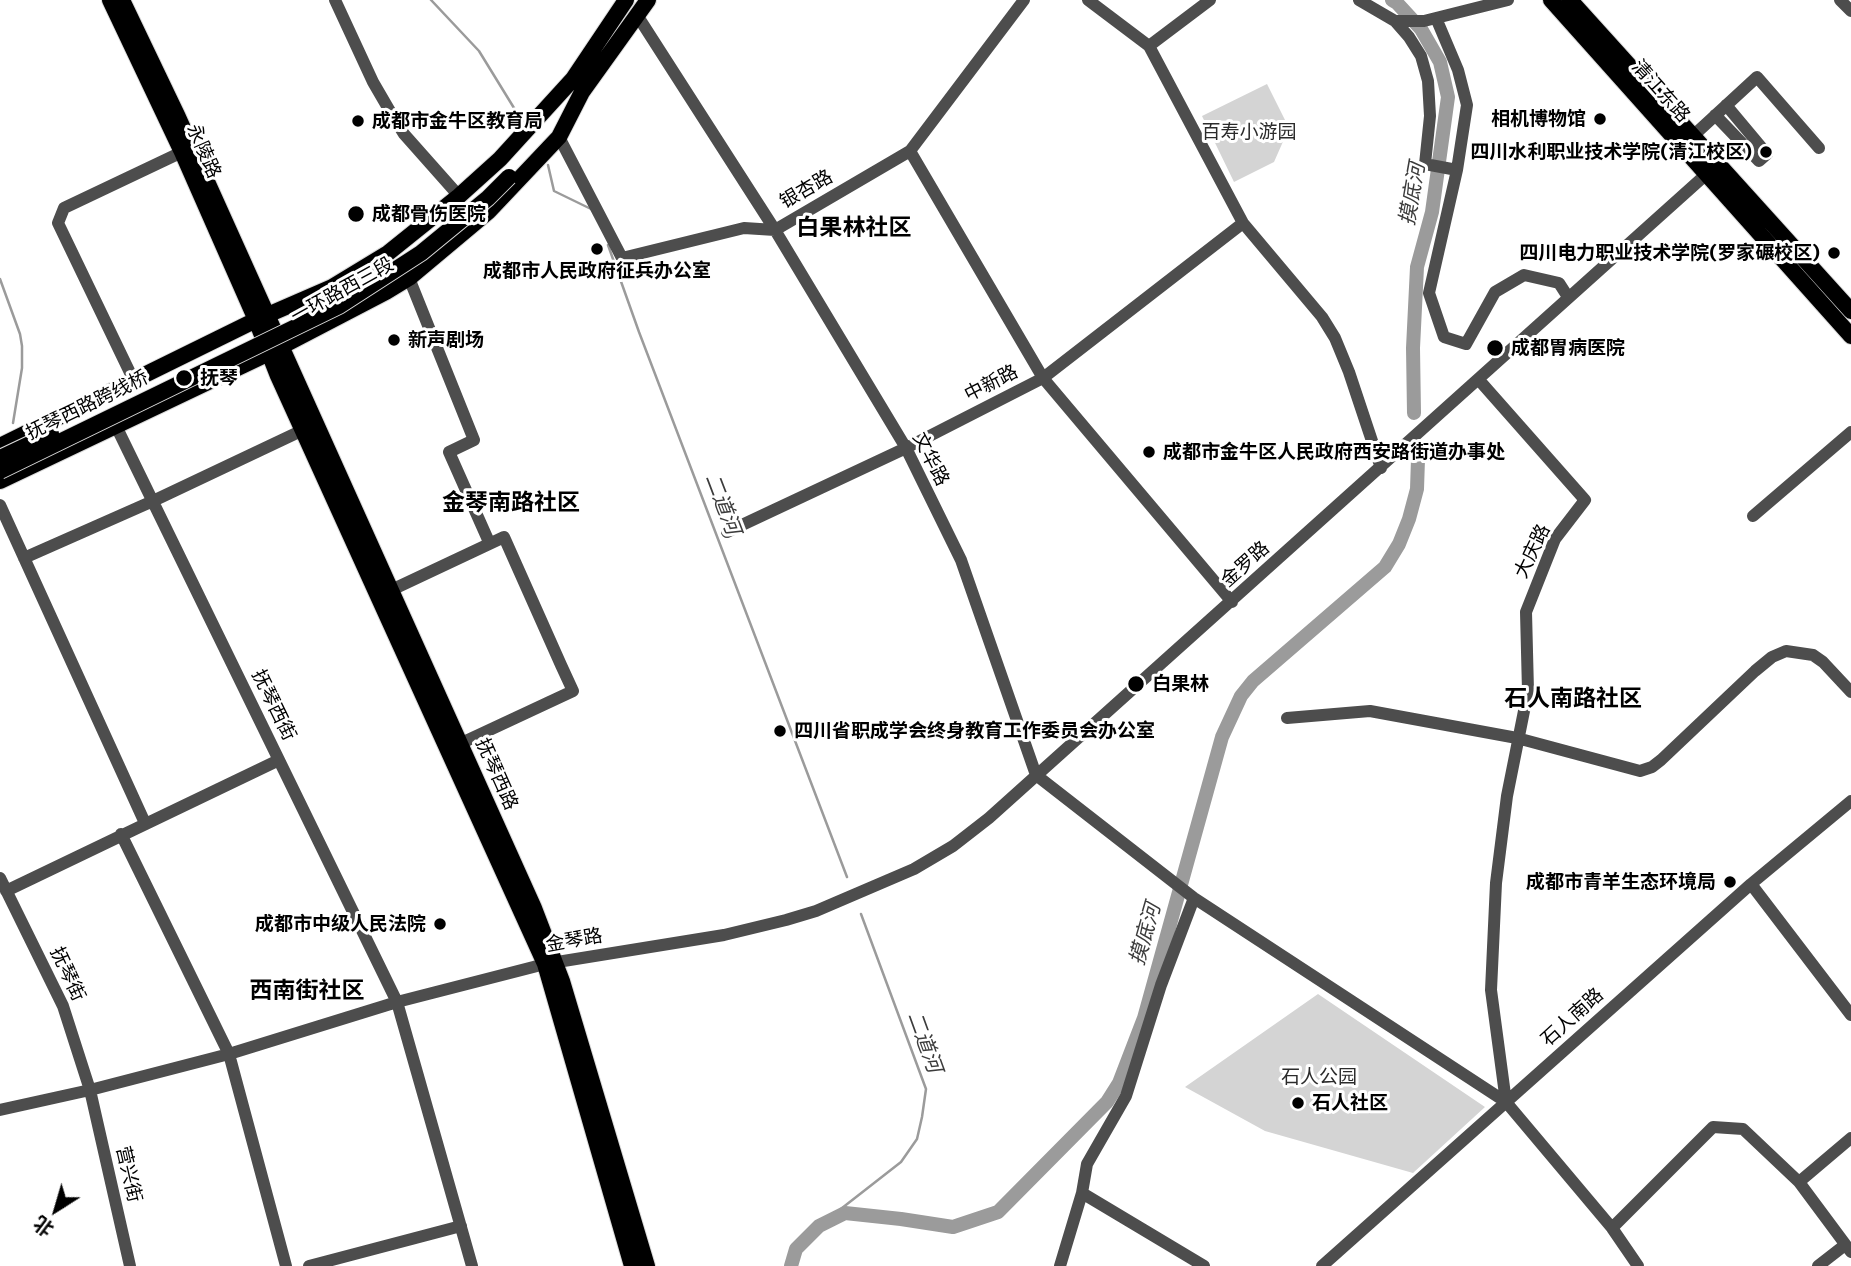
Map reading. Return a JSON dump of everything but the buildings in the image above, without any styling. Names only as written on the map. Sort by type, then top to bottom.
[{"type":"main road","name":"永陵路","points":[[110,0],[262,318]]},
{"type":"main road","name":"永陵路","points":[[122,0],[178,117],[262,318]]},
{"type":"main road","name":"一环路西三段","points":[[0,481],[275,350],[409,278],[489,211],[559,137],[578,85],[626,0]]},
{"type":"main road","name":"一环路西三段","points":[[0,446],[332,286],[377,260],[459,196],[578,85],[648,0]]},
{"type":"main road","name":"清江东路","points":[[1551,0],[1851,311]]},
{"type":"main road","name":"清江东路","points":[[1570,0],[1693,135],[1713,169],[1851,336]]},
{"type":"main road","points":[[506,173],[578,85]]},
{"type":"main road","name":"抚琴西路跨线桥","points":[[0,458],[346,291],[400,256],[506,173]]},
{"type":"main road","name":"抚琴西路跨线桥","points":[[0,471],[340,306],[421,253],[488,198],[506,173]]},
{"type":"main road","name":"抚琴西路","points":[[262,318],[303,430],[550,963],[613,1148],[648,1266]]},
{"type":"main road","name":"抚琴西路","points":[[275,350],[456,745],[534,908],[627,1265]]},
{"type":"street","points":[[335,0],[373,82],[404,134],[459,196]]},
{"type":"street","name":"银杏路","points":[[559,137],[622,258],[744,228],[775,230],[910,151],[1024,0]]},
{"type":"street","points":[[1088,0],[1149,46],[1243,223],[1322,317],[1335,338],[1349,372],[1381,468]]},
{"type":"street","points":[[1149,46],[1210,0]]},
{"type":"street","points":[[1359,0],[1398,21],[1420,56],[1428,81],[1430,116],[1425,164],[1453,169]]},
{"type":"street","points":[[1398,21],[1430,20],[1508,0]]},
{"type":"street","points":[[1840,0],[1851,11]]},
{"type":"street","name":"文华路","points":[[637,15],[775,230],[905,449],[961,560],[1036,775]]},
{"type":"street","points":[[1430,20],[1458,70],[1467,105],[1429,293],[1444,337],[1466,344],[1495,292],[1524,275],[1559,282],[1568,297]]},
{"type":"street","points":[[1693,135],[1757,77],[1819,148]]},
{"type":"street","points":[[1715,115],[1759,161],[1767,154],[1726,105]]},
{"type":"street","points":[[910,151],[1043,378],[1232,601]]},
{"type":"street","points":[[134,381],[58,223],[64,208],[181,152]]},
{"type":"street","points":[[1479,380],[1713,169]]},
{"type":"street","name":"中新路","points":[[727,531],[905,449],[1043,378],[1243,223]]},
{"type":"street","points":[[409,278],[474,440],[449,452],[489,542]]},
{"type":"street","name":"金罗路","points":[[1036,775],[1479,380]]},
{"type":"street","name":"大庆路","points":[[1479,380],[1585,500],[1555,540],[1525,612],[1528,691],[1507,796],[1496,883],[1491,990],[1506,1102]]},
{"type":"street","name":"抚琴西街","points":[[116,426],[397,1002],[472,1266]]},
{"type":"street","points":[[24,558],[303,430]]},
{"type":"street","points":[[1752,516],[1851,432]]},
{"type":"street","points":[[0,505],[145,823]]},
{"type":"street","points":[[388,592],[489,542],[505,537],[573,691],[456,745]]},
{"type":"street","points":[[1287,718],[1370,711],[1517,738],[1640,771],[1652,767],[1755,671],[1772,657],[1786,651],[1813,655],[1851,692]]},
{"type":"street","points":[[6,891],[279,760]]},
{"type":"street","points":[[1036,775],[1161,875],[1194,898],[1506,1102],[1612,1228],[1638,1266]]},
{"type":"street","name":"金琴路","points":[[0,1110],[229,1054],[397,1002],[550,963],[724,935],[816,911],[914,869],[953,846],[989,818],[1036,775]]},
{"type":"street","name":"石人南路","points":[[1322,1266],[1751,884],[1851,801]]},
{"type":"street","points":[[121,834],[229,1054],[286,1266]]},
{"type":"street","name":"抚琴街","points":[[0,878],[64,1006],[90,1090]]},
{"type":"street","points":[[1751,884],[1851,1016]]},
{"type":"street","points":[[1060,1266],[1082,1193],[1087,1164],[1126,1096],[1161,985],[1194,898]]},
{"type":"street","name":"营兴街","points":[[90,1090],[130,1266]]},
{"type":"street","points":[[1612,1228],[1713,1127],[1742,1129],[1799,1182],[1848,1248],[1818,1266]]},
{"type":"street","points":[[1799,1182],[1851,1138]]},
{"type":"street","points":[[1082,1193],[1204,1266]]},
{"type":"street","points":[[309,1266],[461,1226]]},
{"type":"green space","name":"百寿小游园","points":[[1267,84],[1289,128],[1274,162],[1234,182],[1202,116]]},
{"type":"green space","name":"石人公园","points":[[1318,994],[1485,1107],[1413,1173],[1265,1131],[1185,1087]]},
{"type":"waterway","name":"二道河","points":[[431,0],[479,51],[522,121]]},
{"type":"waterway","name":"摸底河","points":[[1392,0],[1421,29],[1440,62],[1448,97],[1432,212],[1417,267],[1413,348],[1414,413]]},
{"type":"waterway","name":"二道河","points":[[548,165],[554,191],[591,209]]},
{"type":"waterway","name":"二道河","points":[[608,245],[847,877]]},
{"type":"waterway","points":[[0,279],[22,346],[22,368],[13,423]]},
{"type":"waterway","name":"摸底河","points":[[791,1266],[796,1249],[819,1226],[845,1213],[953,1227],[998,1212],[1107,1102],[1119,1083],[1144,1018],[1222,737],[1241,696],[1253,681],[1385,567],[1399,544],[1409,519],[1417,489],[1418,459]]},
{"type":"waterway","name":"二道河","points":[[819,1226],[901,1162],[917,1139],[926,1089],[861,914]]},
{"type":"place","name":"相机博物馆","points":[[1600,119]]},
{"type":"place","name":"成都市金牛区教育局","points":[[358,121]]},
{"type":"place","name":"四川水利职业技术学院(清江校区)","points":[[1766,152]]},
{"type":"place","name":"成都骨伤医院","points":[[356,214]]},
{"type":"place","name":"成都市人民政府征兵办公室","points":[[597,249]]},
{"type":"place","name":"四川电力职业技术学院(罗家碾校区)","points":[[1834,253]]},
{"type":"place","name":"新声剧场","points":[[394,340]]},
{"type":"place","name":"成都胃病医院","points":[[1495,348]]},
{"type":"place","name":"抚琴","points":[[184,378]]},
{"type":"place","name":"成都市金牛区人民政府西安路街道办事处","points":[[1149,452]]},
{"type":"place","name":"白果林","points":[[1136,684]]},
{"type":"place","name":"四川省职成学会终身教育工作委员会办公室","points":[[780,731]]},
{"type":"place","name":"成都市青羊生态环境局","points":[[1730,882]]},
{"type":"place","name":"成都市中级人民法院","points":[[440,924]]},
{"type":"place","name":"石人社区","points":[[1298,1103]]},
{"type":"district","name":"白果林社区","points":[[854,227]]},
{"type":"district","name":"金琴南路社区","points":[[511,502]]},
{"type":"district","name":"石人南路社区","points":[[1573,698]]},
{"type":"district","name":"西南街社区","points":[[307,990]]}]
